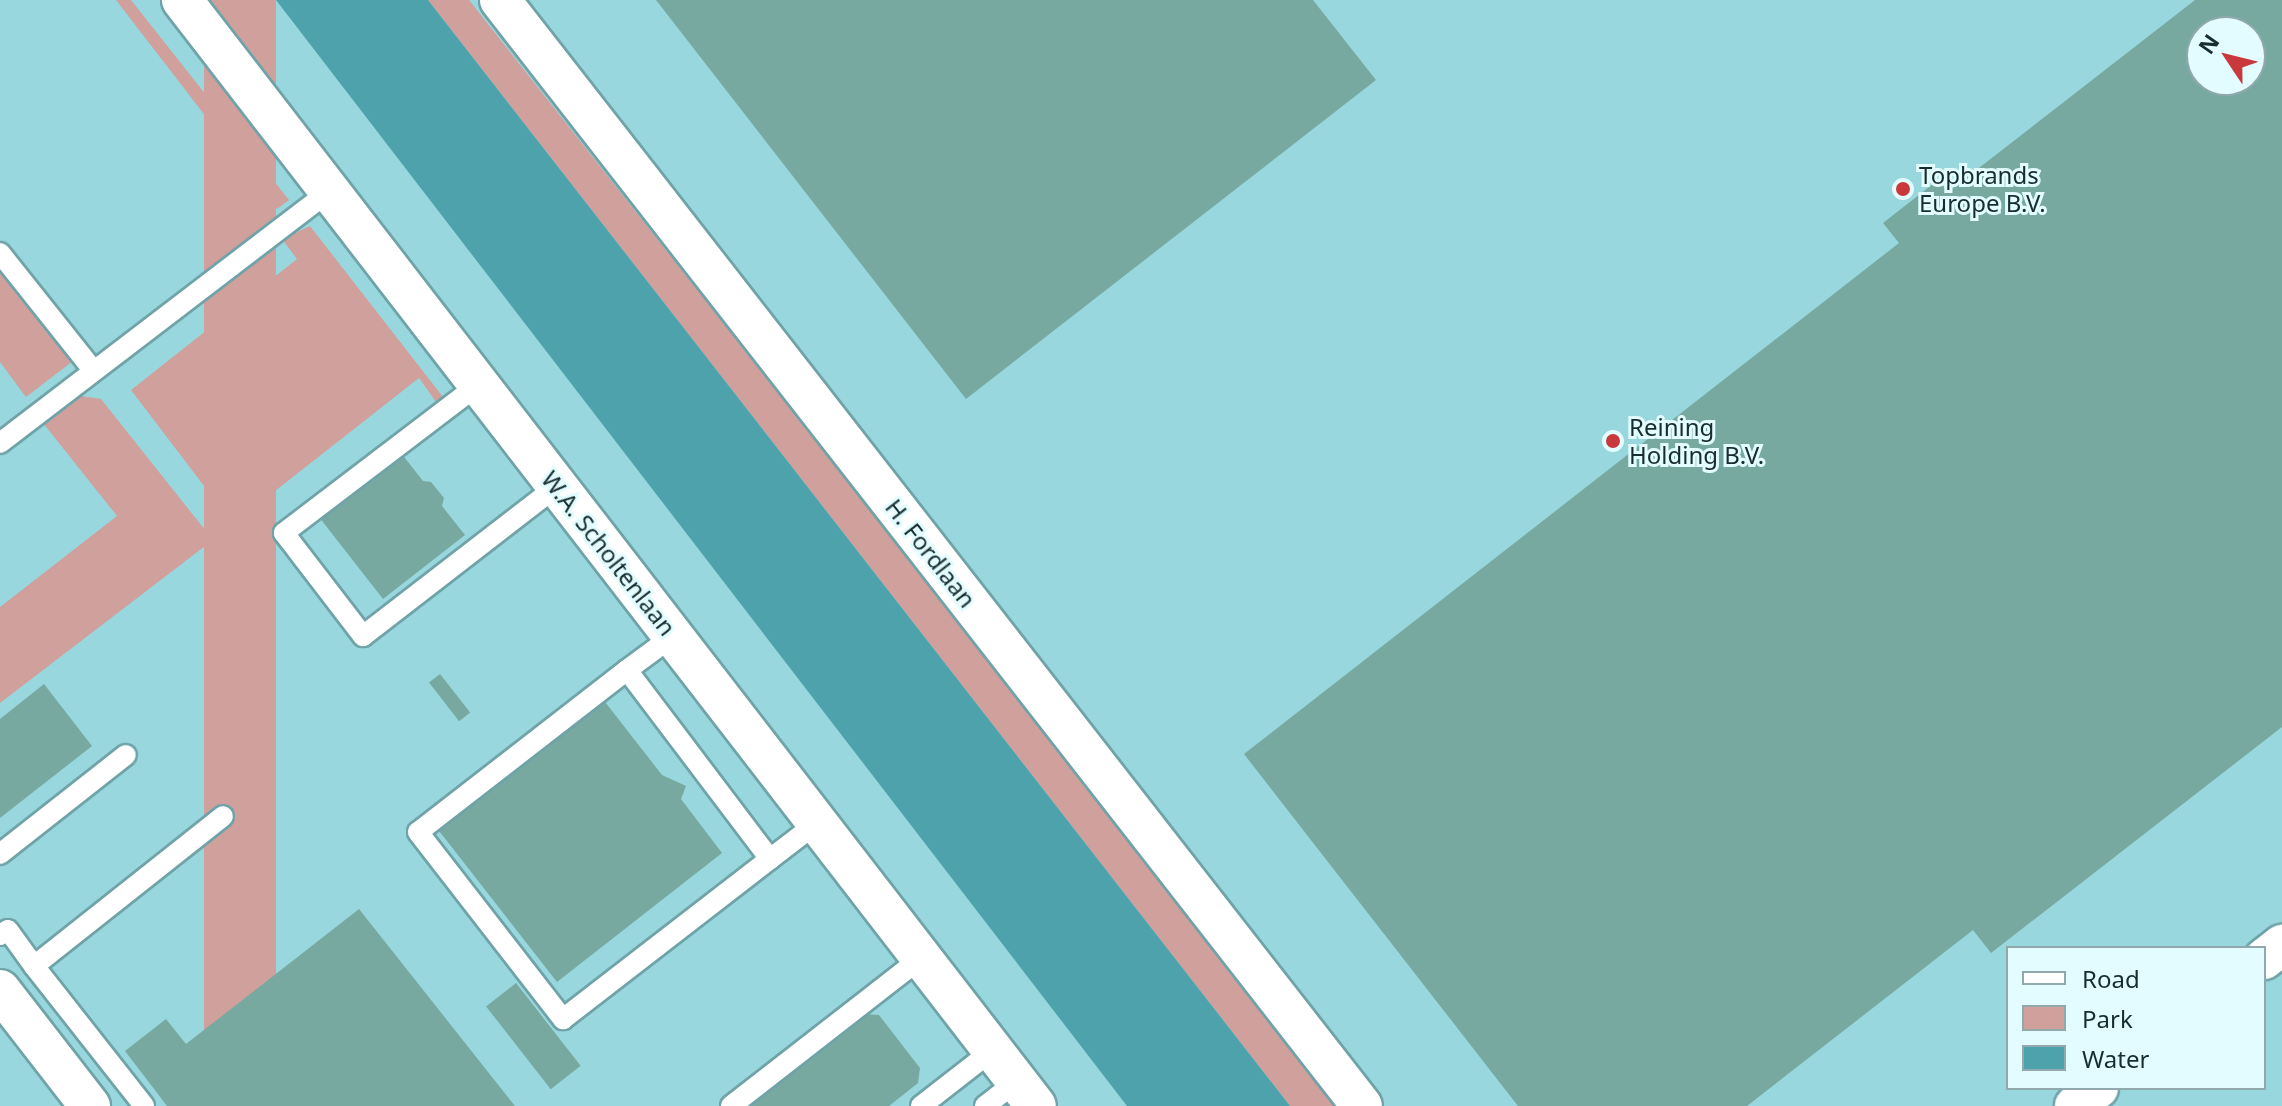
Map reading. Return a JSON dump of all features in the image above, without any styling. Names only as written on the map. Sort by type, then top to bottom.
[{"type":"street","name":"W.A. Scholtenlaan","points":[[182,0],[1026,1094]]},
{"type":"street","name":"H. Fordlaan","points":[[500,0],[1362,1106]]},
{"type":"street","points":[[2266,957],[2282,945]]},
{"type":"street","points":[[0,990],[90,1106]]},
{"type":"street","points":[[2075,1106],[2095,1090]]},
{"type":"lane","points":[[0,443],[328,192]]},
{"type":"lane","points":[[0,253],[93,370]]},
{"type":"lane","points":[[478,385],[284,533],[363,636],[556,487]]},
{"type":"lane","points":[[673,636],[418,832],[563,1019],[817,823]]},
{"type":"lane","points":[[627,670],[770,859]]},
{"type":"lane","points":[[0,854],[126,755]]},
{"type":"lane","points":[[34,966],[223,816]]},
{"type":"lane","points":[[0,935],[8,930],[144,1106]]},
{"type":"lane","points":[[731,1106],[921,958]]},
{"type":"lane","points":[[921,1106],[993,1050]]},
{"type":"lane","points":[[985,1106],[1026,1094]]},
{"type":"shaded area","points":[[0,0],[2282,0],[2282,1106],[0,1106]]},
{"type":"green space","points":[[116,0],[131,0],[289,200],[277,209]]},
{"type":"green space","points":[[204,0],[276,0],[276,1106],[204,1106]]},
{"type":"green space","points":[[428,0],[469,0],[1340,1106],[1290,1106]]},
{"type":"green space","points":[[310,226],[443,397],[436,402],[419,378],[233,524],[131,390],[297,259],[282,239]]},
{"type":"green space","points":[[0,272],[73,361],[26,397],[0,362]]},
{"type":"green space","points":[[81,396],[101,399],[213,540],[0,703],[0,607],[117,516],[43,423]]},
{"type":"water","points":[[276,0],[428,0],[1290,1106],[1127,1106]]},
{"type":"building","points":[[656,0],[1313,0],[1376,80],[966,399]]},
{"type":"building","points":[[2195,0],[2282,0],[2282,727],[1991,953],[1973,930],[1747,1106],[1518,1106],[1244,754],[1899,243],[1883,223],[1938,180],[1948,192]]},
{"type":"building","points":[[401,453],[423,481],[431,482],[444,498],[442,506],[465,535],[383,599],[319,517]]},
{"type":"building","points":[[440,674],[470,713],[459,721],[429,683]]},
{"type":"building","points":[[44,684],[92,746],[0,818],[0,719]]},
{"type":"building","points":[[602,698],[662,775],[686,786],[681,799],[722,853],[557,982],[436,827]]},
{"type":"building","points":[[359,909],[515,1106],[167,1106],[125,1051],[166,1019],[186,1044]]},
{"type":"building","points":[[516,983],[581,1066],[551,1089],[486,1006]]},
{"type":"building","points":[[864,1014],[879,1015],[920,1068],[918,1083],[889,1106],[745,1106]]},
{"type":"place","name":"Topbrands Europe B.V.","points":[[1903,189]]},
{"type":"place","name":"Reining Holding B.V.","points":[[1613,441]]}]
